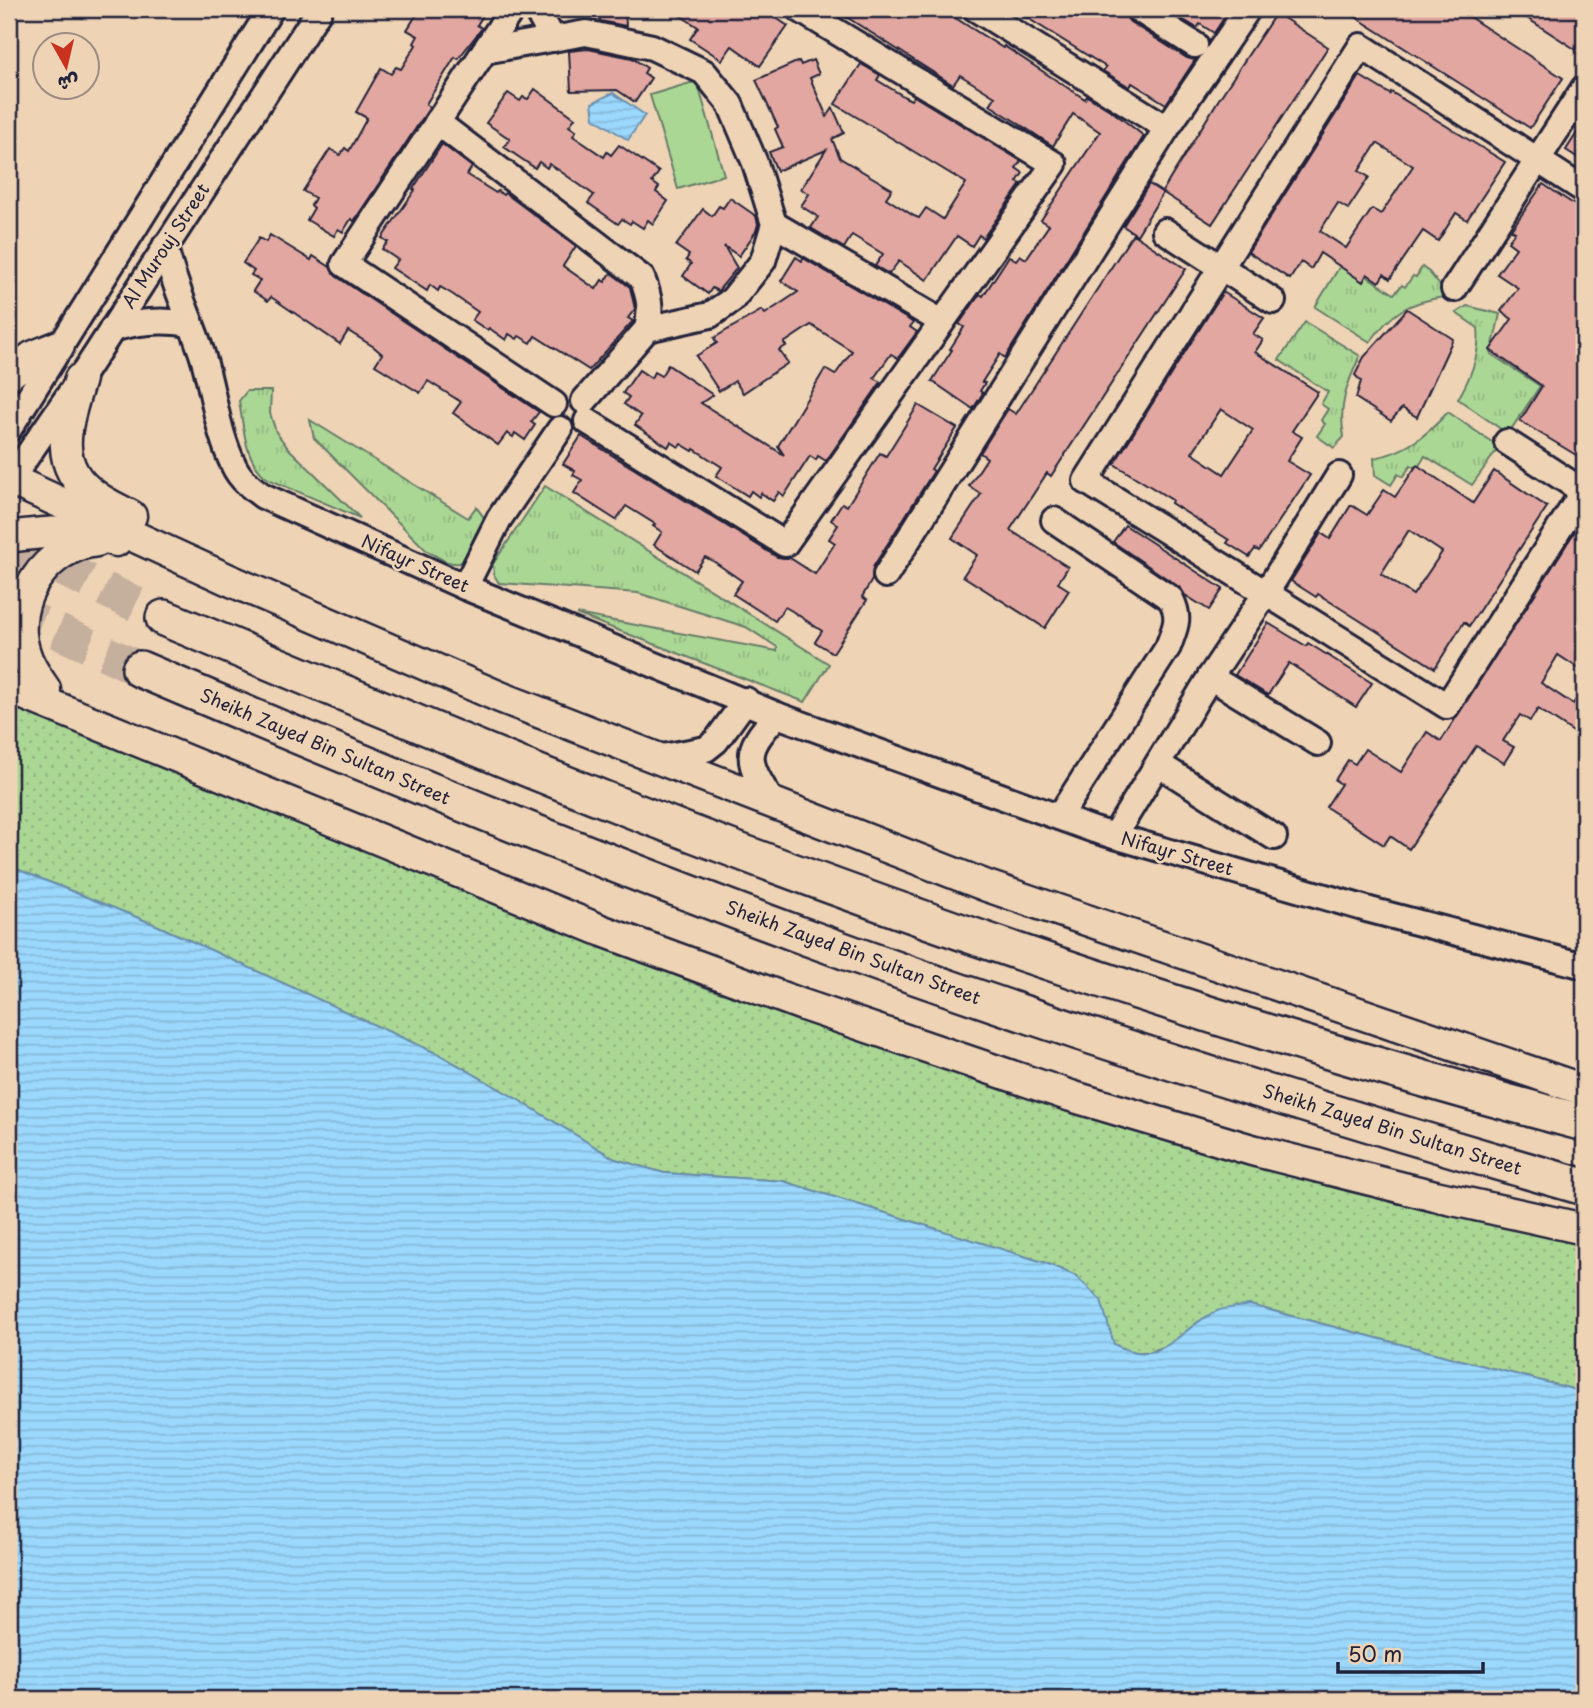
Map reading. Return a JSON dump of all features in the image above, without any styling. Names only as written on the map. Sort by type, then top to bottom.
[{"type":"highway","points":[[164,618],[608,801],[834,886],[1253,1029],[1584,1124]]},
{"type":"highway","name":"Sheikh Zayed Bin Sultan Street","points":[[140,669],[466,806],[807,937],[1024,1014],[1243,1085],[1584,1187]]},
{"type":"main road","points":[[9,373],[32,358],[60,346]]},
{"type":"main road","points":[[80,379],[65,434],[66,453],[73,472],[78,481],[94,496],[153,530],[175,555]]},
{"type":"main road","points":[[9,481],[500,697],[772,803],[987,886],[1584,1090]]},
{"type":"main road","points":[[9,537],[47,532],[111,539],[188,571],[227,579]]},
{"type":"main road","points":[[45,689],[32,670],[23,648],[20,625],[24,603],[33,581],[47,564],[66,550],[88,541],[111,539]]},
{"type":"main road","points":[[9,651],[27,674],[88,720]]},
{"type":"main road","points":[[9,688],[639,945],[880,1031],[1072,1096],[1252,1150],[1435,1196],[1584,1229]]},
{"type":"street","name":"Al Murouj Street","points":[[9,429],[271,9]]},
{"type":"street","name":"Al Murouj Street","points":[[9,481],[80,379],[320,9]]},
{"type":"street","points":[[512,9],[344,264],[554,404]]},
{"type":"street","points":[[536,9],[553,39]]},
{"type":"street","points":[[438,122],[642,278],[650,298],[651,313],[647,328],[585,411],[575,431],[561,429],[553,421],[554,404],[568,395],[579,397],[585,411],[785,544],[1054,164],[799,9]]},
{"type":"street","points":[[976,9],[1167,128]]},
{"type":"street","points":[[886,575],[1167,128],[1248,9]]},
{"type":"street","points":[[1147,11],[1195,45]]},
{"type":"street","points":[[484,51],[586,33],[652,47],[704,72],[730,104],[755,163],[774,224],[763,261],[732,300],[710,316],[647,328]]},
{"type":"street","points":[[1507,442],[1584,491],[1447,706],[1086,481],[1361,46],[1584,190]]},
{"type":"street","points":[[1454,289],[1584,88]]},
{"type":"street","points":[[774,224],[942,322]]},
{"type":"street","points":[[1165,231],[1273,301]]},
{"type":"street","name":"Nifayr Street","points":[[165,246],[175,288],[204,362],[225,444],[235,468],[248,484],[264,496],[465,587],[778,715],[1059,817],[1114,836],[1370,910],[1584,966]]},
{"type":"street","points":[[112,329],[131,323],[167,320],[190,324]]},
{"type":"street","points":[[465,587],[499,519],[561,429]]},
{"type":"street","points":[[1114,836],[1210,677],[1339,475]]},
{"type":"street","points":[[1054,520],[1171,599],[1177,611],[1177,624],[1168,647],[1059,817]]},
{"type":"street","points":[[1210,677],[1318,743]]},
{"type":"street","points":[[657,758],[706,749],[716,741],[746,700]]},
{"type":"street","points":[[772,803],[751,763],[752,749],[758,736],[778,715]]},
{"type":"street","points":[[1158,764],[1274,837]]},
{"type":"green space","points":[[697,81],[724,175],[678,189],[650,95]]},
{"type":"green space","points":[[1343,261],[1394,294],[1402,285],[1405,287],[1413,276],[1416,277],[1422,267],[1445,292],[1444,297],[1420,302],[1401,310],[1385,323],[1370,342],[1315,307]]},
{"type":"green space","points":[[1467,306],[1500,314],[1491,354],[1540,386],[1508,434],[1458,399],[1471,373],[1479,337],[1478,328],[1456,313]]},
{"type":"green space","points":[[1305,322],[1360,356],[1345,395],[1342,415],[1344,437],[1334,448],[1317,436],[1325,424],[1321,420],[1328,409],[1321,404],[1328,392],[1279,360]]},
{"type":"green space","points":[[247,391],[271,391],[270,413],[276,432],[288,448],[360,518],[268,479],[260,472],[246,443],[242,422],[239,401]]},
{"type":"green space","points":[[1448,412],[1499,447],[1472,485],[1425,456],[1417,469],[1411,465],[1403,477],[1398,474],[1391,485],[1375,475],[1374,458],[1396,452],[1415,442]]},
{"type":"green space","points":[[310,420],[468,518],[476,507],[484,518],[486,527],[471,553],[463,561],[455,563],[427,551],[314,438]]},
{"type":"green space","points":[[545,486],[829,664],[805,702],[576,614],[777,651],[777,647],[746,627],[638,593],[499,583],[494,575],[493,564]]},
{"type":"green space","points":[[9,703],[704,987],[1095,1117],[1350,1192],[1584,1245],[1584,1392],[1250,1305],[1198,1322],[1172,1344],[1149,1352],[1128,1352],[1114,1345],[1108,1326],[1076,1276],[1046,1263],[783,1181],[664,1173],[615,1159],[440,1055],[156,925],[9,866]]},
{"type":"water","points":[[613,93],[645,115],[628,140],[594,118],[592,103]]},
{"type":"water","points":[[9,866],[156,925],[440,1055],[615,1159],[664,1173],[783,1181],[1046,1263],[1076,1276],[1101,1300],[1114,1344],[1131,1351],[1158,1350],[1217,1311],[1250,1305],[1584,1392],[1584,1692],[1506,1699],[9,1699]]},
{"type":"building","points":[[420,9],[487,9],[477,25],[482,28],[458,59],[455,57],[426,104],[430,107],[354,221],[351,219],[343,232],[338,229],[334,236],[307,220],[314,208],[311,205],[315,198],[303,191],[330,149],[340,155],[345,148],[349,151],[367,118],[356,112],[381,68],[391,74],[396,67],[401,69],[416,45],[414,43],[418,36],[407,30]]},
{"type":"building","points":[[600,9],[625,9],[626,26],[600,21]]},
{"type":"building","points":[[670,9],[763,9],[788,26],[760,66],[732,46],[722,60],[690,39],[698,27]]},
{"type":"building","points":[[834,9],[941,9],[1085,99],[1087,96],[1113,112],[1144,136],[1005,358],[1000,354],[982,382],[985,383],[980,391],[983,393],[973,409],[932,381],[964,327],[959,324],[980,294],[983,296],[1009,256],[1016,260],[1020,255],[1026,259],[1049,225],[1041,220],[1100,132],[1073,114],[1053,146],[990,105],[995,97],[960,75],[953,85]]},
{"type":"building","points":[[1013,9],[1123,9],[1130,22],[1187,58],[1195,60],[1166,104],[1132,83],[1130,87],[1103,71],[1106,67]]},
{"type":"building","points":[[1174,9],[1230,9],[1214,33],[1200,24],[1197,28],[1172,13]]},
{"type":"building","points":[[1343,9],[1473,9],[1468,16],[1563,78],[1530,128]]},
{"type":"building","points":[[1513,9],[1584,9],[1584,42],[1578,51]]},
{"type":"building","points":[[1276,13],[1328,47],[1212,224],[1162,192]]},
{"type":"building","points":[[588,49],[632,58],[647,68],[644,73],[651,78],[635,102],[617,90],[571,91],[569,51]]},
{"type":"building","points":[[813,60],[819,74],[810,78],[827,117],[833,108],[844,133],[832,139],[840,158],[892,189],[886,198],[914,216],[919,218],[926,208],[943,219],[966,183],[835,104],[861,64],[880,75],[877,80],[905,97],[911,100],[914,96],[1021,161],[1016,168],[1023,173],[1017,182],[1021,184],[983,238],[979,235],[972,246],[957,236],[927,280],[899,261],[889,274],[875,266],[883,254],[852,235],[844,248],[811,228],[818,217],[801,206],[809,194],[801,189],[826,150],[777,171],[769,152],[783,147],[775,129],[778,127],[756,80],[799,61],[801,65]]},
{"type":"building","points":[[1360,76],[1505,162],[1467,220],[1456,213],[1438,241],[1423,231],[1390,279],[1384,274],[1379,282],[1367,274],[1363,282],[1320,253],[1311,269],[1301,262],[1290,279],[1248,252]],"holes":[[[1377,143],[1413,166],[1381,214],[1372,209],[1346,248],[1320,231],[1338,203],[1348,209],[1369,177],[1359,171]]]},
{"type":"building","points":[[535,89],[575,118],[569,126],[576,131],[573,136],[604,157],[607,152],[611,155],[619,145],[659,172],[652,182],[659,187],[656,192],[668,201],[653,224],[648,220],[643,228],[632,221],[630,224],[622,219],[618,224],[588,203],[594,195],[560,171],[549,164],[547,168],[539,162],[535,168],[504,147],[510,139],[486,123],[508,93],[520,101],[523,97],[528,99]]},
{"type":"building","points":[[1584,122],[1584,162],[1566,150]]},
{"type":"building","points":[[442,144],[472,167],[467,175],[496,193],[505,193],[576,246],[563,266],[596,289],[611,273],[630,287],[635,309],[628,318],[633,321],[589,370],[535,336],[531,343],[509,334],[506,340],[472,320],[478,312],[452,294],[440,287],[438,291],[430,285],[427,291],[392,268],[398,260],[382,249],[388,242],[382,238]]},
{"type":"building","points":[[1149,184],[1163,193],[1137,235],[1123,226]]},
{"type":"building","points":[[1543,184],[1584,211],[1584,442],[1576,455],[1520,421],[1542,386],[1490,350],[1512,319],[1501,311],[1518,288],[1497,274],[1516,248],[1508,242],[1515,232],[1511,230]]},
{"type":"building","points":[[730,198],[756,216],[758,224],[739,256],[724,246],[737,268],[718,291],[712,288],[708,294],[683,276],[691,264],[686,260],[689,255],[676,246],[703,209],[712,216],[719,206],[723,208]]},
{"type":"building","points":[[1133,234],[1186,269],[1051,476],[1047,473],[1010,530],[1068,567],[1058,583],[1069,590],[1045,628],[963,576],[977,555],[952,538],[981,494],[969,486],[987,458],[980,453],[1008,409],[1016,414]]},
{"type":"building","points":[[270,235],[311,260],[313,256],[330,267],[336,276],[539,412],[531,422],[535,425],[525,440],[515,433],[513,437],[507,433],[498,445],[453,413],[461,402],[428,381],[420,393],[375,365],[382,354],[374,347],[348,331],[340,344],[271,297],[268,301],[253,291],[260,280],[251,275],[254,271],[243,263],[259,238],[266,242]]},
{"type":"building","points":[[796,257],[802,261],[803,258],[909,320],[913,323],[910,327],[917,332],[898,358],[891,354],[874,378],[881,382],[826,461],[818,456],[816,460],[810,456],[784,496],[779,492],[773,501],[761,493],[759,497],[751,491],[748,496],[716,476],[722,467],[694,449],[693,451],[681,444],[679,447],[671,442],[668,447],[635,425],[641,416],[624,404],[629,397],[623,393],[639,370],[651,378],[654,372],[661,376],[668,365],[713,395],[701,403],[784,455],[778,446],[825,369],[835,375],[852,351],[811,325],[784,343],[786,346],[779,350],[788,363],[743,393],[735,381],[719,391],[696,356],[717,343],[714,338],[762,310],[765,314],[798,292],[781,281]]},
{"type":"building","points":[[1223,292],[1264,318],[1253,334],[1263,340],[1255,352],[1318,392],[1292,431],[1302,437],[1287,461],[1310,475],[1259,551],[1255,549],[1249,557],[1227,543],[1229,540],[1171,503],[1172,500],[1114,464]],"holes":[[[1221,409],[1253,430],[1224,474],[1192,453]]]},
{"type":"building","points":[[1407,309],[1453,339],[1417,417],[1402,408],[1391,421],[1356,398],[1361,381],[1355,375],[1364,357]]},
{"type":"building","points":[[918,405],[957,428],[931,469],[934,471],[873,567],[872,580],[862,597],[867,600],[833,653],[815,642],[822,631],[792,611],[785,607],[775,621],[733,594],[742,581],[713,561],[705,557],[695,571],[654,545],[662,532],[653,526],[655,524],[626,506],[616,520],[574,493],[582,480],[573,475],[575,471],[563,464],[581,436],[777,557],[790,558],[815,574],[835,543],[829,539],[838,525],[831,520],[842,503],[847,506],[880,453],[886,456]]},
{"type":"building","points":[[1417,465],[1473,503],[1494,471],[1547,507],[1469,626],[1464,622],[1435,668],[1318,594],[1316,597],[1291,581],[1321,533],[1330,539],[1351,505],[1367,515],[1384,490],[1395,497]],"holes":[[[1409,530],[1442,552],[1413,595],[1381,574]]]},
{"type":"building","points":[[1584,517],[1584,672],[1558,655],[1541,683],[1573,704],[1584,687],[1584,739],[1538,709],[1530,721],[1520,715],[1503,741],[1514,747],[1504,763],[1476,746],[1409,849],[1390,836],[1384,845],[1326,807],[1341,784],[1335,780],[1348,760],[1355,764],[1365,749],[1401,772],[1427,732],[1441,741]]},
{"type":"building","points":[[1125,525],[1223,589],[1209,610],[1113,542]]},
{"type":"building","points":[[1268,623],[1306,646],[1308,643],[1372,683],[1356,707],[1289,663],[1268,695],[1235,675]]},
{"type":"tunnel","points":[[9,543],[164,618]]},
{"type":"tunnel","points":[[9,609],[140,669]]}]
